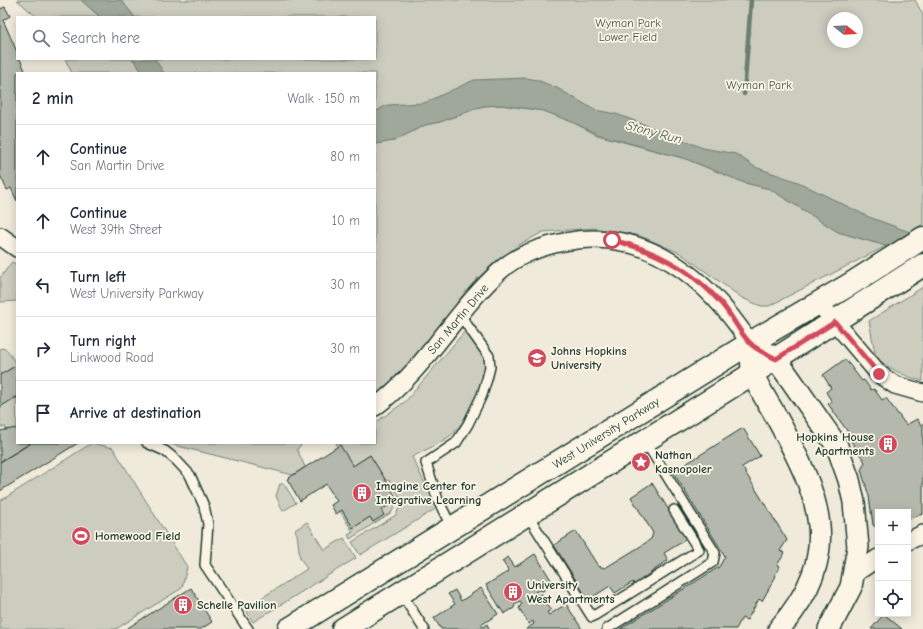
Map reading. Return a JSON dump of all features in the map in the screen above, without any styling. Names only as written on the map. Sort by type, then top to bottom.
[{"type":"main road","name":"West University Parkway","points":[[290,629],[750,343],[850,285],[923,238]]},
{"type":"main road","points":[[343,629],[753,374],[923,265]]},
{"type":"street","points":[[0,236],[16,247]]},
{"type":"street","name":"San Martin Drive","points":[[376,406],[409,378],[478,292],[503,268],[528,254],[553,244],[582,238],[612,240],[638,246],[662,256],[711,292],[722,304],[750,343]]},
{"type":"street","points":[[819,303],[879,374],[895,385],[923,393]]},
{"type":"street","points":[[750,343],[776,359],[837,446],[854,502],[858,547],[854,574],[851,587],[829,629]]},
{"type":"street","points":[[750,343],[753,374],[806,474],[817,505],[820,525],[819,544],[809,585],[789,626]]},
{"type":"street","points":[[911,540],[923,534]]},
{"type":"street","points":[[854,574],[875,560]]},
{"type":"lane","points":[[452,528],[438,500],[426,464],[456,443],[482,395],[490,367],[489,356],[460,315]]},
{"type":"lane","points":[[607,629],[713,562],[716,558],[715,553],[645,441]]},
{"type":"lane","points":[[149,444],[165,451],[190,475],[204,506],[208,524],[205,565],[248,629]]},
{"type":"lane","points":[[527,514],[592,617],[699,550],[674,510]]},
{"type":"lane","points":[[401,593],[424,629]]},
{"type":"green space","points":[[17,0],[81,0],[99,16],[36,16]]},
{"type":"green space","name":"Wyman Park","points":[[107,0],[915,0],[923,15],[923,224],[901,237],[773,181],[496,93],[376,131],[376,72],[150,72],[144,60],[376,60],[376,16],[122,16]]},
{"type":"green space","points":[[66,60],[134,60],[142,72],[72,72]]},
{"type":"green space","points":[[501,105],[544,111],[572,122],[597,135],[686,159],[745,183],[770,189],[838,232],[886,246],[769,306],[761,306],[742,298],[680,253],[640,236],[594,228],[543,232],[519,245],[495,262],[473,283],[458,301],[444,327],[376,394],[376,144],[394,141],[425,125],[440,122],[483,106]]},
{"type":"green space","points":[[12,262],[16,264],[16,301],[0,302],[0,278]]},
{"type":"green space","points":[[923,287],[923,381],[898,372],[876,358],[869,321]]},
{"type":"green space","points":[[465,331],[483,356],[485,365],[476,399],[463,421],[450,436],[412,457],[437,508],[360,555],[352,542],[396,515],[402,501],[389,480],[386,482],[370,455],[353,466],[337,447],[336,444],[376,444],[376,422],[406,401]]},
{"type":"green space","points":[[2,348],[7,350],[16,366],[0,375],[0,349]]},
{"type":"green space","points":[[16,397],[16,428],[6,431],[6,427],[0,427],[0,407]]},
{"type":"green space","name":"Homewood Field","points":[[90,444],[113,448],[187,567],[182,588],[116,629],[0,629],[0,501]]},
{"type":"green space","points":[[170,444],[302,444],[297,449],[305,467],[293,475]]},
{"type":"green space","points":[[280,484],[284,484],[296,503],[283,511],[276,496]]},
{"type":"green space","points":[[397,500],[392,512],[350,539],[348,535],[353,532],[340,511],[342,510],[353,528],[370,517],[373,522],[381,510]]},
{"type":"green space","points":[[307,522],[324,550],[344,538],[356,558],[253,622],[247,612],[249,606],[307,569],[300,558],[297,534],[295,530]]},
{"type":"water","points":[[81,0],[121,0],[134,16],[99,16]]},
{"type":"water","points":[[134,60],[156,60],[163,72],[142,72]]},
{"type":"water","name":"Stony Run","points":[[526,78],[537,80],[557,88],[595,110],[616,114],[703,148],[736,154],[755,167],[798,182],[869,217],[923,237],[923,262],[886,246],[838,232],[770,189],[745,183],[686,159],[597,134],[544,111],[501,105],[483,106],[440,122],[425,125],[394,141],[376,144],[376,111],[387,105],[424,103],[474,80]]},
{"type":"building","points":[[5,7],[10,16],[3,20],[16,50],[16,60],[20,60],[26,72],[16,72],[16,199],[11,188],[7,190],[0,175],[0,9]]},
{"type":"building","name":"Hopkins House Apartments","points":[[845,359],[871,390],[874,389],[882,400],[886,398],[906,425],[917,419],[921,425],[923,423],[923,514],[911,518],[911,509],[875,509],[875,527],[873,525],[869,496],[861,470],[865,462],[851,441],[853,439],[828,404],[832,402],[826,392],[831,388],[823,375]]},
{"type":"building","points":[[16,366],[16,397],[0,407],[0,375]]},
{"type":"building","points":[[16,428],[16,444],[29,444],[0,462],[0,431]]},
{"type":"building","points":[[743,428],[760,456],[742,467],[787,540],[780,551],[785,553],[777,565],[780,566],[775,575],[776,576],[762,601],[759,599],[747,620],[742,618],[736,629],[620,629],[719,567],[725,556],[673,472]]},
{"type":"building","points":[[29,444],[76,444],[0,491],[0,462]]},
{"type":"building","name":"Imagine Center for Integrative Learning","points":[[340,445],[353,466],[370,455],[398,500],[381,510],[384,515],[373,522],[370,517],[353,528],[342,510],[336,514],[331,505],[337,501],[326,484],[300,501],[287,479]]},
{"type":"building","points":[[652,483],[687,539],[664,553],[668,560],[634,585],[633,582],[615,593],[610,586],[588,600],[554,545],[576,531],[598,566],[605,568],[641,546],[651,539],[653,533],[631,497]]},
{"type":"building","name":"University West Apartments","points":[[535,554],[553,583],[543,591],[539,590],[534,593],[535,595],[542,594],[551,610],[547,612],[549,615],[566,604],[582,629],[526,629],[534,624],[533,621],[529,624],[519,608],[522,603],[520,601],[515,604],[514,608],[504,614],[486,585],[509,571],[502,561],[508,557],[515,567]]},
{"type":"building","name":"Schelle Pavilion","points":[[191,588],[212,622],[201,629],[126,629]]},
{"type":"building","name":"University West Apartments","points":[[481,588],[498,614],[481,625],[483,627],[487,624],[489,629],[441,629],[434,618],[455,604],[448,594],[455,590],[461,601]]},
{"type":"building","points":[[881,617],[888,617],[902,629],[871,629]]},
{"type":"waterway","points":[[744,94],[751,0]]},
{"type":"place","name":"Johns Hopkins University","points":[[537,358]]},
{"type":"place","name":"Hopkins House Apartments","points":[[888,444]]},
{"type":"place","name":"Nathan Kasnopoler","points":[[641,462]]},
{"type":"place","name":"Imagine Center for Integrative Learning","points":[[362,493]]},
{"type":"place","name":"Homewood Field","points":[[81,536]]},
{"type":"place","name":"University West Apartments","points":[[513,592]]},
{"type":"place","name":"Schelle Pavilion","points":[[183,605]]},
{"type":"route","points":[[612,240],[638,246],[662,256],[698,281],[722,304],[750,343],[776,359],[835,322],[879,374]]},
{"type":"park label","name":"Wyman Park Lower Field","points":[[628,30]]}]
